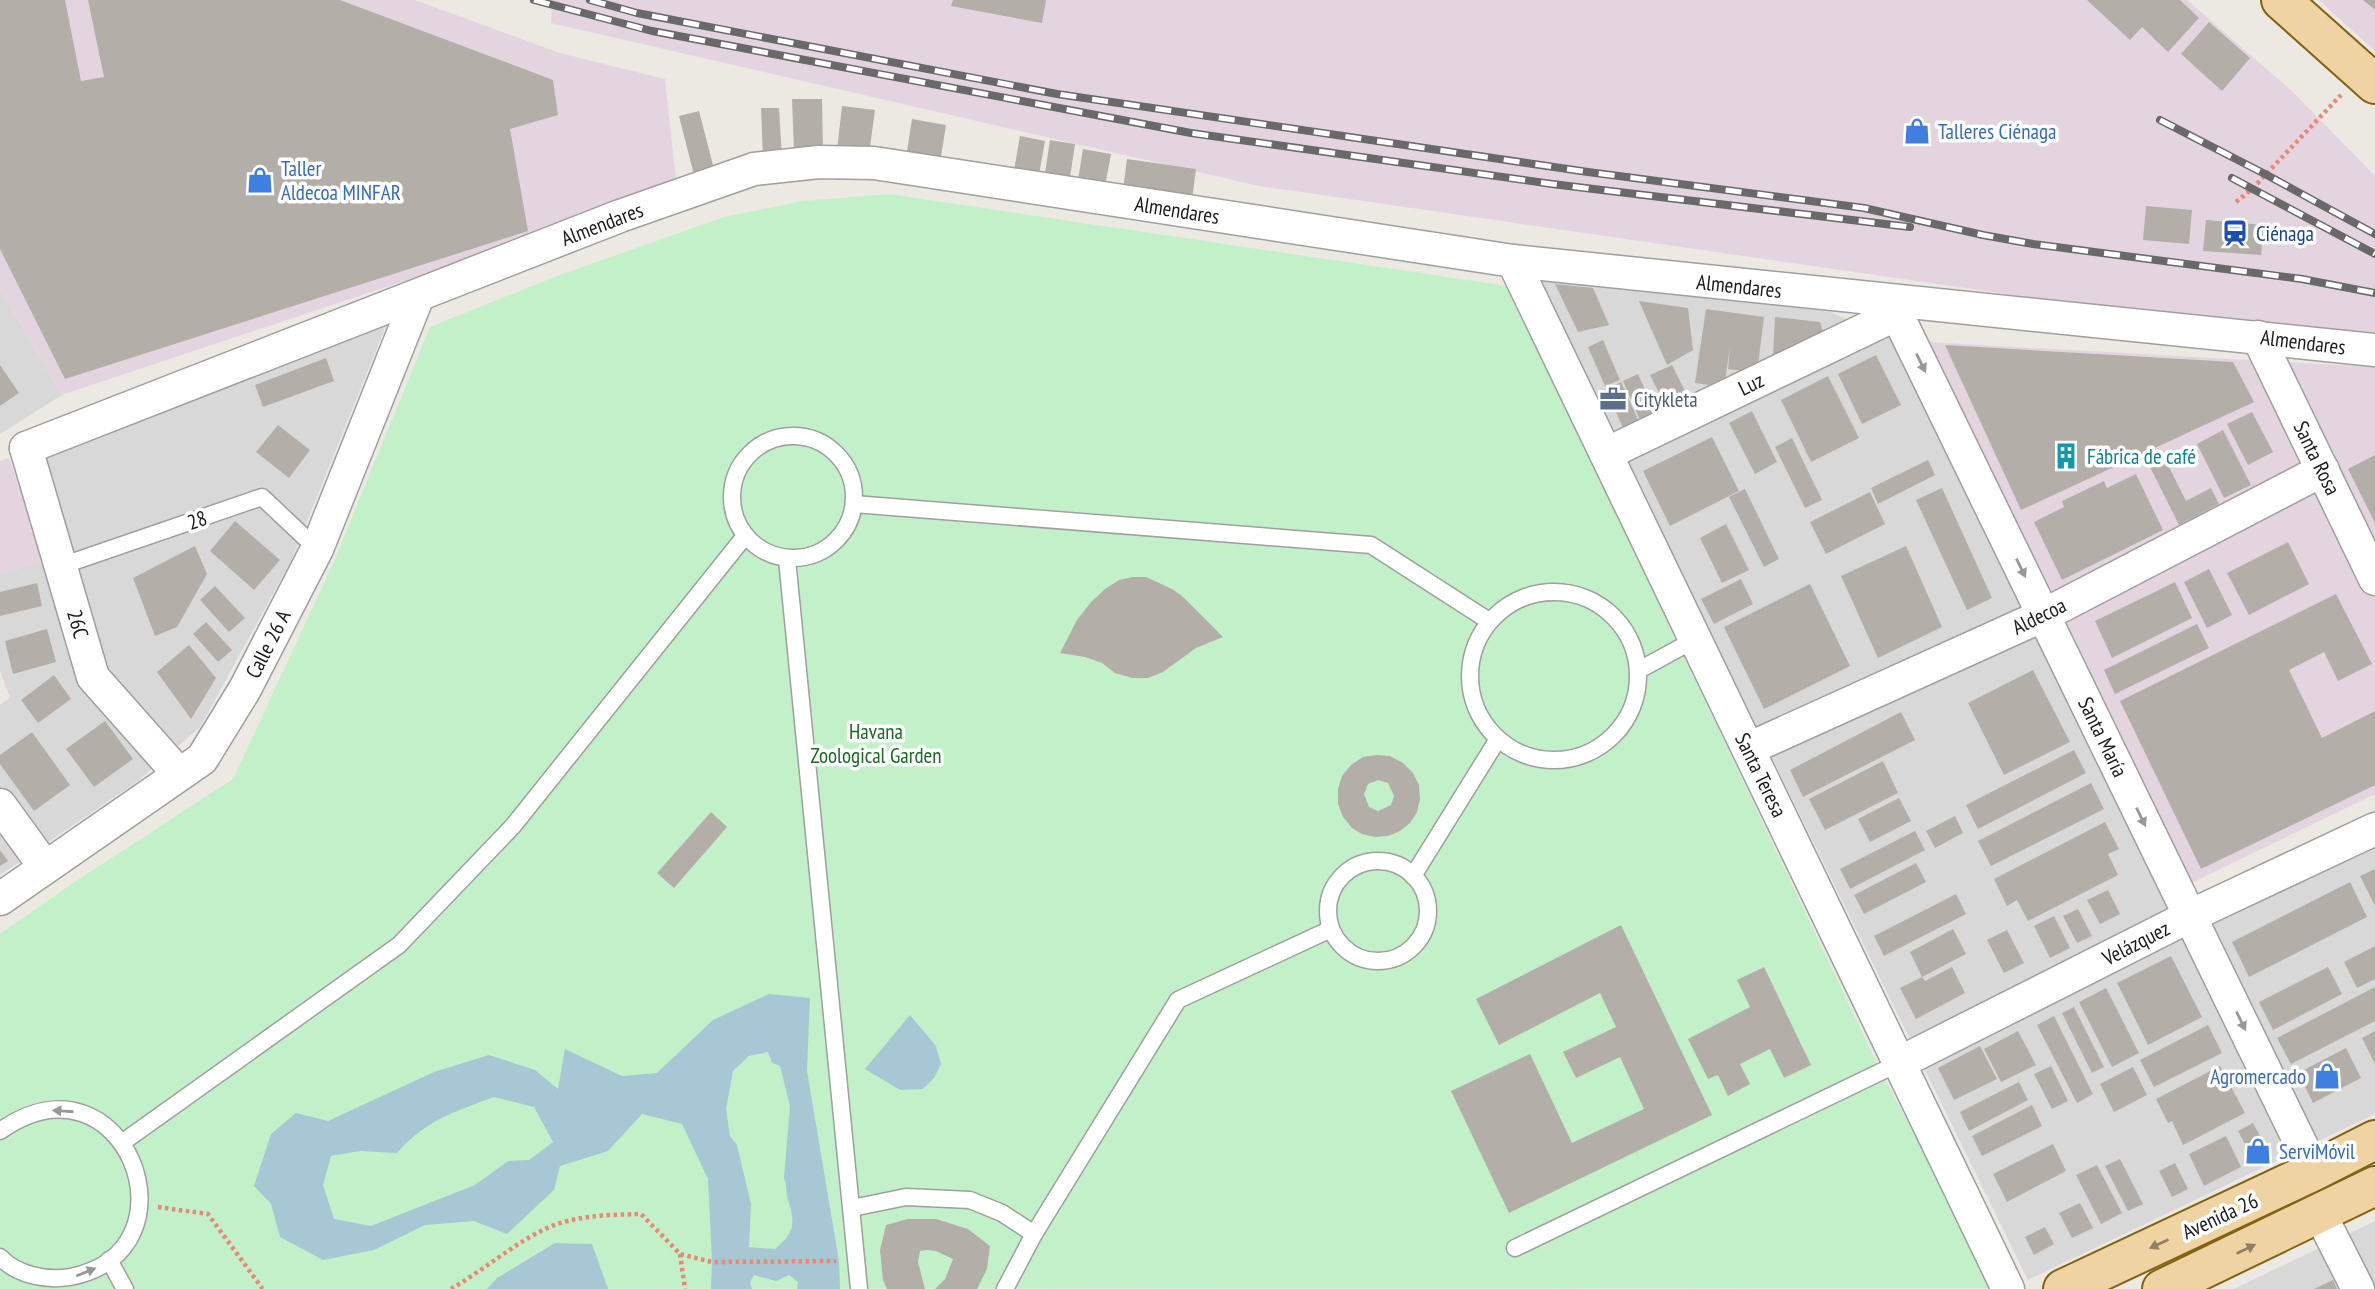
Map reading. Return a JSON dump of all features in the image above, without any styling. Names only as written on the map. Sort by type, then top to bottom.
[{"type":"main road","points":[[2281,0],[2369,79]]},
{"type":"main road","name":"Avenida 26","points":[[2063,1289],[2375,1140]]},
{"type":"main road","name":"Avenida 26","points":[[2162,1289],[2375,1186]]},
{"type":"street","name":"Almendares","points":[[13,446],[418,296],[620,216],[754,169],[819,162],[874,163],[1513,261],[1894,308],[2258,337],[2375,350]]},
{"type":"street","name":"Santa Teresa","points":[[1513,261],[2008,1289]]},
{"type":"street","name":"Calle 26 A","points":[[0,899],[202,759],[245,689],[317,549],[418,296]]},
{"type":"street","name":"Luz","points":[[1606,454],[1894,308]]},
{"type":"street","name":"Santa María","points":[[1894,308],[2314,1171]]},
{"type":"street","name":"Santa Rosa","points":[[2258,337],[2375,579]]},
{"type":"street","name":"26C","points":[[13,446],[61,566],[93,677],[179,774]]},
{"type":"street","name":"Aldecoa","points":[[1748,749],[2044,615],[2323,470]]},
{"type":"street","points":[[0,805],[45,867]]},
{"type":"street","name":"Velázquez","points":[[1899,1063],[2190,916],[2375,829]]},
{"type":"street","points":[[2320,1214],[2358,1289]]},
{"type":"lane","points":[[783,436],[807,438],[829,447],[841,458],[849,472],[855,504],[843,533],[832,545],[818,554],[787,559],[764,551],[746,536],[737,523],[732,508],[732,491],[743,461],[754,449],[783,436]]},
{"type":"lane","name":"28","points":[[61,566],[262,497],[317,549]]},
{"type":"lane","points":[[855,504],[1371,545],[1489,621]]},
{"type":"lane","points":[[122,1142],[399,946],[513,825],[746,536]]},
{"type":"lane","points":[[787,559],[859,1289]]},
{"type":"lane","points":[[1538,592],[1567,592],[1594,601],[1617,618],[1632,643],[1639,670],[1635,699],[1623,725],[1603,745],[1595,749],[1577,757],[1549,761],[1522,754],[1498,739],[1481,719],[1476,707],[1469,668],[1476,643],[1489,621],[1511,602],[1538,592]]},
{"type":"lane","points":[[1639,670],[1696,639]]},
{"type":"lane","points":[[1413,876],[1498,739]]},
{"type":"lane","points":[[1382,861],[1399,866],[1413,876],[1422,889],[1427,904],[1427,920],[1421,936],[1405,953],[1382,961],[1367,960],[1352,954],[1339,943],[1331,929],[1328,912],[1331,895],[1338,881],[1350,869],[1382,861]]},
{"type":"lane","points":[[1004,1289],[1034,1234],[1178,1000],[1331,929]]},
{"type":"lane","points":[[1515,1248],[1899,1063]]},
{"type":"lane","points":[[0,1131],[19,1117],[47,1110],[76,1112],[102,1123],[122,1142],[134,1161],[140,1183],[140,1205],[134,1226],[124,1245],[109,1260],[85,1274],[57,1279],[28,1275],[0,1257]]},
{"type":"lane","points":[[852,1209],[906,1197],[970,1200],[1002,1213],[1034,1234]]},
{"type":"lane","points":[[109,1260],[125,1289]]},
{"type":"path","points":[[2236,202],[2369,79]]},
{"type":"path","points":[[140,1205],[208,1214],[262,1288],[266,1289]]},
{"type":"path","points":[[451,1289],[542,1230],[589,1216],[641,1214],[680,1254],[712,1262],[857,1262]]},
{"type":"path","points":[[680,1254],[685,1289]]},
{"type":"shaded area","name":"Taller Aldecoa MINFAR","points":[[0,0],[415,0],[560,53],[665,79],[677,190],[62,395],[0,289]]},
{"type":"shaded area","points":[[552,0],[2187,0],[2292,91],[2375,176],[2375,336],[2090,306],[1259,186],[551,23]]},
{"type":"shaded area","points":[[2319,0],[2375,0],[2375,51]]},
{"type":"shaded area","points":[[1532,268],[1830,312],[1903,342],[2181,932],[2375,843],[2375,1114],[2028,1280]]},
{"type":"shaded area","points":[[0,289],[62,395],[0,434]]},
{"type":"shaded area","points":[[387,323],[291,561],[200,727],[138,781],[0,875],[0,705],[10,698],[0,671],[0,574],[44,561],[73,548],[35,452]]},
{"type":"shaded area","points":[[1928,342],[2375,367],[2375,794],[2183,887]]},
{"type":"shaded area","points":[[9,458],[44,561],[0,574],[0,461]]},
{"type":"shaded area","points":[[2375,1221],[2375,1289],[2234,1289]]},
{"type":"green space","name":"Havana Zoological Garden","points":[[889,194],[1508,286],[1881,1072],[1997,1288],[0,1289],[0,934],[233,779],[333,564],[430,327],[557,276],[724,217],[803,201]]},
{"type":"water","points":[[769,994],[810,998],[807,1071],[839,1261],[840,1289],[797,1289],[798,1282],[789,1275],[776,1281],[754,1275],[750,1282],[752,1289],[711,1289],[708,1179],[682,1124],[642,1114],[608,1151],[560,1166],[554,1190],[507,1234],[474,1221],[425,1225],[374,1250],[323,1260],[280,1237],[271,1204],[254,1186],[271,1134],[296,1113],[328,1121],[434,1072],[489,1055],[535,1070],[558,1089],[565,1049],[622,1076],[657,1073],[713,1020]],"holes":[[[768,1052],[772,1063],[780,1066],[790,1106],[784,1178],[792,1228],[775,1249],[749,1247],[751,1204],[737,1145],[730,1136],[726,1109],[733,1071],[749,1056]],[[494,1097],[534,1107],[553,1142],[529,1160],[508,1161],[475,1185],[371,1226],[334,1219],[323,1185],[331,1156],[360,1151],[397,1153],[430,1125]]]},
{"type":"water","points":[[910,1015],[936,1046],[941,1064],[934,1078],[923,1089],[900,1090],[865,1069]]},
{"type":"water","points":[[555,1243],[592,1244],[608,1289],[487,1289],[497,1278]]},
{"type":"building","name":"Taller Aldecoa MINFAR","points":[[0,0],[65,0],[81,81],[104,77],[88,0],[340,0],[553,80],[558,115],[510,129],[528,231],[65,379],[0,249]]},
{"type":"building","points":[[953,0],[1046,0],[1042,23],[951,6]]},
{"type":"building","points":[[2087,0],[2180,0],[2199,18],[2168,52],[2142,27],[2130,40]]},
{"type":"building","points":[[2363,0],[2375,0],[2375,10]]},
{"type":"building","points":[[2209,22],[2250,58],[2222,91],[2181,54]]},
{"type":"building","points":[[792,99],[822,99],[823,151],[794,152]]},
{"type":"building","points":[[842,106],[875,110],[869,154],[837,150]]},
{"type":"building","points":[[761,108],[779,108],[782,158],[763,159]]},
{"type":"building","points":[[699,111],[714,169],[694,175],[679,116]]},
{"type":"building","points":[[912,119],[946,125],[940,163],[906,158]]},
{"type":"building","points":[[1020,136],[1045,141],[1038,180],[1013,176]]},
{"type":"building","points":[[1050,140],[1075,144],[1069,184],[1044,180]]},
{"type":"building","points":[[1083,149],[1111,154],[1105,186],[1078,180]]},
{"type":"building","points":[[1127,159],[1196,169],[1192,200],[1123,190]]},
{"type":"building","points":[[2146,206],[2192,210],[2189,244],[2143,240]]},
{"type":"building","points":[[2206,220],[2264,225],[2261,255],[2203,251]]},
{"type":"building","points":[[1555,284],[1593,288],[1609,325],[1578,332]]},
{"type":"building","points":[[1639,301],[1688,308],[1693,350],[1667,365]]},
{"type":"building","points":[[1706,309],[1764,317],[1757,373],[1728,369],[1730,347],[1724,387],[1695,383]]},
{"type":"building","points":[[1775,317],[1820,322],[1823,332],[1773,355]]},
{"type":"building","points":[[1603,340],[1620,380],[1605,386],[1588,347]]},
{"type":"building","name":"Fábrica de café","points":[[1945,345],[2233,362],[2254,402],[2021,510]]},
{"type":"building","points":[[1876,355],[1901,405],[1862,424],[1838,374]]},
{"type":"building","points":[[326,358],[334,381],[263,407],[255,385]]},
{"type":"building","points":[[0,365],[19,393],[0,406]]},
{"type":"building","points":[[1672,365],[1688,397],[1666,407],[1650,375]]},
{"type":"building","points":[[1638,374],[1655,413],[1640,420],[1623,381]]},
{"type":"building","points":[[1828,376],[1859,438],[1811,462],[1781,400]]},
{"type":"building","points":[[1621,382],[1639,422],[1623,428],[1606,389]]},
{"type":"building","points":[[1752,411],[1777,462],[1755,474],[1729,423]]},
{"type":"building","points":[[2252,412],[2273,452],[2248,465],[2227,424]]},
{"type":"building","points":[[278,425],[310,450],[289,478],[256,452]]},
{"type":"building","points":[[2223,430],[2251,485],[2224,498],[2197,444]]},
{"type":"building","points":[[1712,437],[1739,491],[1670,526],[1643,471]]},
{"type":"building","points":[[1792,438],[1822,500],[1805,508],[1775,447]]},
{"type":"building","points":[[2163,455],[2186,501],[2211,488],[2219,504],[2179,525],[2148,463]]},
{"type":"building","points":[[2375,455],[2375,523],[2348,469]]},
{"type":"building","points":[[1928,460],[1935,475],[1878,504],[1871,488]]},
{"type":"building","points":[[2136,474],[2163,530],[2062,580],[2034,522],[2064,507],[2062,501],[2104,481],[2107,488]]},
{"type":"building","points":[[1942,488],[1992,598],[1967,610],[1916,500]]},
{"type":"building","points":[[1745,489],[1779,559],[1764,567],[1729,497]]},
{"type":"building","points":[[1870,492],[1885,524],[1826,554],[1810,522]]},
{"type":"building","points":[[235,521],[280,560],[254,590],[210,551]]},
{"type":"building","points":[[1726,524],[1749,570],[1722,583],[1700,538]]},
{"type":"building","points":[[2288,542],[2309,584],[2249,615],[2227,573]]},
{"type":"building","points":[[195,546],[207,574],[177,627],[155,636],[133,578]]},
{"type":"building","points":[[1906,546],[1942,627],[1878,658],[1841,576]]},
{"type":"building","points":[[2209,569],[2232,615],[2207,628],[2184,582]]},
{"type":"building","points":[[1146,577],[1172,589],[1223,637],[1196,648],[1163,672],[1148,678],[1132,678],[1115,673],[1102,663],[1085,657],[1060,653],[1077,620],[1091,602],[1119,580]]},
{"type":"building","points":[[1741,579],[1753,604],[1714,624],[1701,599]]},
{"type":"building","points":[[2175,582],[2192,618],[2112,658],[2095,621]]},
{"type":"building","points":[[37,583],[42,606],[0,616],[0,592]]},
{"type":"building","points":[[1810,584],[1850,666],[1764,709],[1724,627]]},
{"type":"building","points":[[215,586],[245,618],[229,632],[200,600]]},
{"type":"building","points":[[2336,594],[2372,664],[2338,681],[2324,652],[2289,670],[2322,738],[2375,711],[2375,785],[2201,869],[2120,701]]},
{"type":"building","points":[[206,622],[232,650],[218,662],[193,634]]},
{"type":"building","points":[[2197,624],[2209,648],[2115,694],[2104,670]]},
{"type":"building","points":[[47,629],[56,662],[13,674],[5,641]]},
{"type":"building","points":[[189,645],[216,678],[191,719],[157,672]]},
{"type":"building","points":[[2033,670],[2070,742],[2004,775],[1968,703]]},
{"type":"building","points":[[54,675],[71,699],[38,723],[21,700]]},
{"type":"building","points":[[1901,712],[1915,740],[1803,797],[1790,770]]},
{"type":"building","points":[[105,721],[133,759],[94,787],[66,749]]},
{"type":"building","points":[[32,732],[70,785],[34,811],[0,764],[0,755]]},
{"type":"building","points":[[2074,750],[2086,773],[1978,829],[1966,805]]},
{"type":"building","points":[[1390,756],[1413,773],[1419,785],[1417,812],[1410,823],[1388,836],[1375,837],[1352,828],[1343,817],[1338,804],[1338,789],[1342,776],[1351,765],[1363,757]],"holes":[[[1378,780],[1388,783],[1394,796],[1391,805],[1378,811],[1369,807],[1364,794],[1368,784]]]},
{"type":"building","points":[[1883,761],[1898,793],[1825,830],[1809,799]]},
{"type":"building","points":[[2091,783],[2104,809],[1991,866],[1978,841]]},
{"type":"building","points":[[1899,798],[1911,821],[1870,842],[1858,819]]},
{"type":"building","points":[[711,812],[727,827],[674,888],[657,873]]},
{"type":"building","points":[[1955,816],[1963,833],[1935,848],[1926,831]]},
{"type":"building","points":[[2105,822],[2119,849],[2108,854],[2118,875],[2028,921],[2017,900],[2007,906],[1994,879]]},
{"type":"building","points":[[1915,831],[1925,850],[1850,889],[1840,869]]},
{"type":"building","points":[[0,850],[8,861],[0,866]]},
{"type":"building","points":[[1916,863],[1926,882],[1864,914],[1854,895]]},
{"type":"building","points":[[2375,869],[2375,906],[2360,876]]},
{"type":"building","points":[[2350,882],[2367,917],[2249,977],[2232,942]]},
{"type":"building","points":[[2108,890],[2120,914],[2100,924],[2087,900]]},
{"type":"building","points":[[1956,894],[1966,914],[1884,956],[1874,936]]},
{"type":"building","points":[[2078,909],[2092,936],[2077,943],[2063,916]]},
{"type":"building","points":[[2054,916],[2070,948],[2050,958],[2034,926]]},
{"type":"building","points":[[1621,925],[1712,1115],[1509,1213],[1451,1091],[1530,1054],[1572,1143],[1644,1109],[1620,1057],[1576,1078],[1563,1052],[1616,1027],[1600,993],[1499,1045],[1476,999]]},
{"type":"building","points":[[1953,929],[1966,954],[1922,977],[1910,952]]},
{"type":"building","points":[[2007,930],[2024,963],[2004,973],[1987,940]]},
{"type":"building","points":[[2375,946],[2375,979],[2357,988],[2344,962]]},
{"type":"building","points":[[2171,956],[2202,1017],[2148,1045],[2117,983]]},
{"type":"building","points":[[1764,967],[1811,1065],[1784,1078],[1770,1049],[1740,1064],[1750,1084],[1728,1096],[1718,1075],[1708,1079],[1688,1039],[1750,1007],[1737,980]]},
{"type":"building","points":[[1952,967],[1965,993],[1916,1019],[1900,988],[1922,977],[1925,981]]},
{"type":"building","points":[[2328,967],[2342,994],[2273,1030],[2259,1002]]},
{"type":"building","points":[[2375,987],[2375,1021],[2291,1064],[2277,1038]]},
{"type":"building","points":[[2106,988],[2139,1053],[2112,1067],[2079,1002]]},
{"type":"building","points":[[2074,1007],[2104,1067],[2092,1073],[2062,1013]]},
{"type":"building","points":[[2054,1016],[2093,1094],[2077,1103],[2037,1025]]},
{"type":"building","points":[[2208,1025],[2222,1053],[2154,1087],[2140,1060]]},
{"type":"building","points":[[2018,1031],[2036,1065],[2001,1082],[1984,1049]]},
{"type":"building","points":[[2375,1031],[2375,1064],[2362,1038]]},
{"type":"building","points":[[1980,1046],[1997,1079],[1954,1100],[1938,1068]]},
{"type":"building","points":[[2346,1048],[2361,1078],[2313,1103],[2298,1073]]},
{"type":"building","points":[[2051,1066],[2068,1101],[2052,1109],[2034,1074]]},
{"type":"building","points":[[2220,1066],[2245,1113],[2183,1145],[2172,1121],[2168,1123],[2156,1099]]},
{"type":"building","points":[[2133,1067],[2147,1095],[2114,1112],[2100,1084]]},
{"type":"building","points":[[2019,1082],[2028,1100],[1969,1131],[1960,1112]]},
{"type":"building","points":[[2032,1105],[2042,1126],[1982,1156],[1972,1136]]},
{"type":"building","points":[[2253,1123],[2270,1155],[2255,1163],[2238,1131]]},
{"type":"building","points":[[2226,1136],[2241,1167],[2204,1186],[2189,1154]]},
{"type":"building","points":[[2053,1144],[2066,1171],[2007,1202],[1993,1174]]},
{"type":"building","points":[[2120,1159],[2143,1204],[2128,1211],[2105,1166]]},
{"type":"building","points":[[2175,1163],[2188,1189],[2172,1197],[2159,1171]]},
{"type":"building","points":[[2097,1165],[2122,1213],[2101,1224],[2076,1175]]},
{"type":"building","points":[[2080,1203],[2093,1228],[2072,1238],[2059,1213]]},
{"type":"building","points":[[908,1219],[936,1219],[968,1229],[990,1246],[987,1269],[977,1289],[935,1289],[945,1279],[953,1259],[927,1250],[920,1251],[918,1262],[925,1289],[887,1289],[883,1280],[880,1250],[886,1225]]},
{"type":"building","points":[[2045,1227],[2054,1244],[2034,1255],[2025,1237]]},
{"type":"building","points":[[2333,1280],[2337,1289],[2314,1289]]},
{"type":"railway","points":[[534,0],[652,31],[1191,133],[1552,184],[1910,227]]},
{"type":"railway","points":[[590,0],[637,13],[1057,94],[1588,172],[1864,208],[2033,244],[2302,279],[2375,293]]},
{"type":"railway","points":[[2160,120],[2375,234]]},
{"type":"railway","points":[[2232,178],[2375,254]]},
{"type":"place","name":"Talleres Ciénaga","points":[[1917,131]]},
{"type":"place","name":"Taller Aldecoa MINFAR","points":[[260,180]]},
{"type":"place","name":"Ciénaga","points":[[2235,233]]},
{"type":"place","name":"Citykleta","points":[[1613,399]]},
{"type":"place","name":"Fábrica de café","points":[[2066,456]]},
{"type":"place","name":"Agromercado","points":[[2327,1076]]},
{"type":"place","name":"ServiMóvil","points":[[2258,1151]]}]
